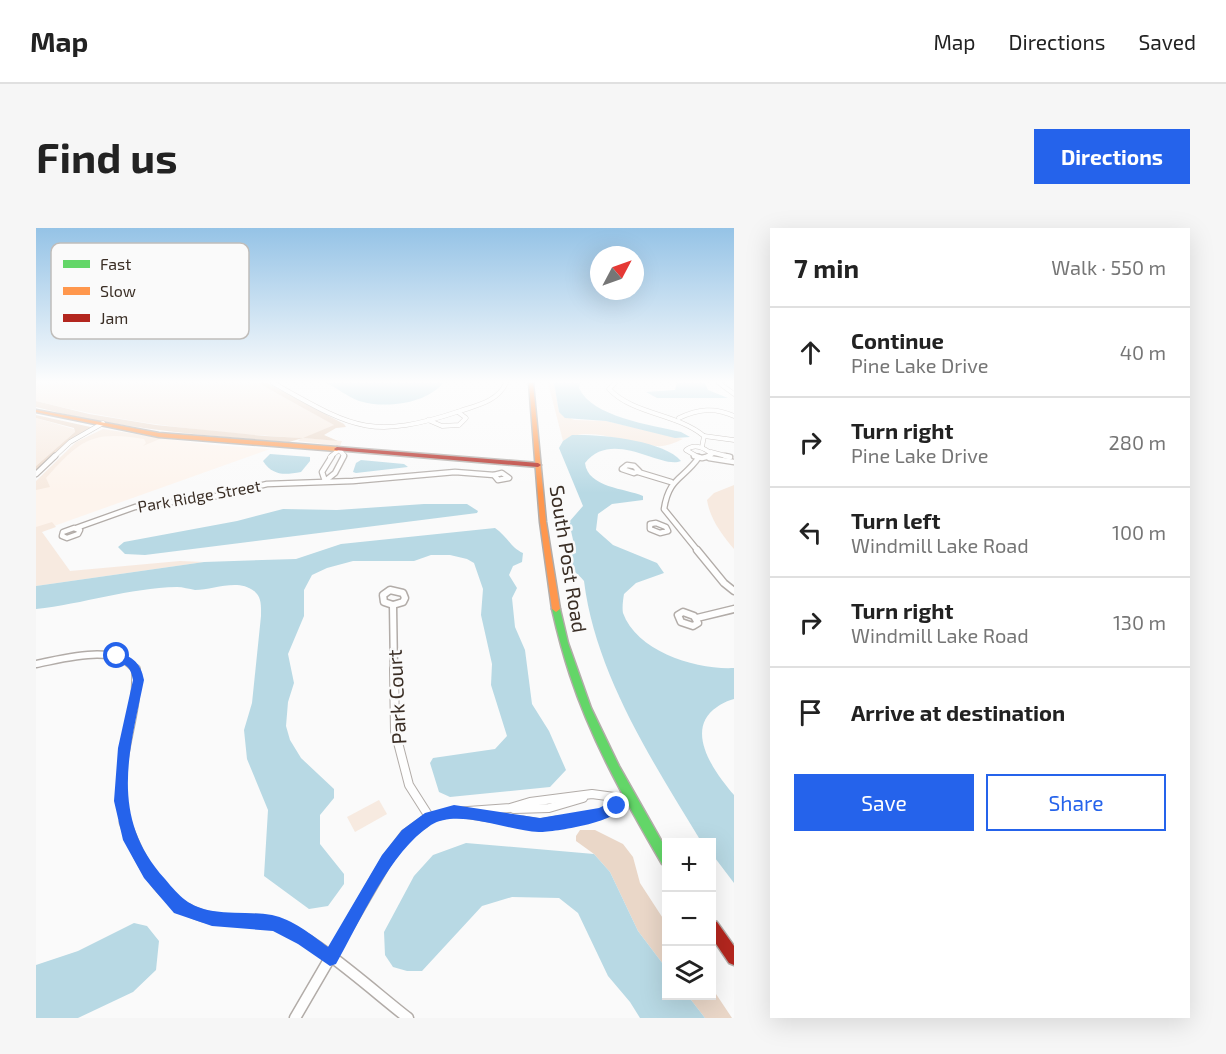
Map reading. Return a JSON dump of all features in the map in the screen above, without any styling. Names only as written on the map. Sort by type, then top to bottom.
[{"type":"street","points":[[83,420],[224,439],[538,463]]},
{"type":"street","points":[[343,420],[358,425],[392,427],[428,420],[442,426],[459,425],[464,420]]},
{"type":"street","name":"South Post Road","points":[[534,420],[552,586],[568,660],[593,727],[629,799],[662,853]]},
{"type":"street","points":[[682,420],[704,436],[734,440]]},
{"type":"street","points":[[36,474],[70,442],[101,424]]},
{"type":"street","points":[[702,447],[704,436]]},
{"type":"street","points":[[693,446],[702,447],[734,460],[702,457],[690,454],[686,449],[693,446]]},
{"type":"street","points":[[340,448],[344,455],[337,470],[325,482],[322,477],[324,468],[329,458],[340,448]]},
{"type":"street","points":[[711,452],[711,456],[702,457],[671,482],[665,494],[664,509],[724,583],[734,591]]},
{"type":"street","points":[[324,468],[337,470]]},
{"type":"street","name":"Park Ridge Street","points":[[76,528],[135,507],[212,497],[267,484],[353,481],[455,472],[494,475]]},
{"type":"street","points":[[638,472],[671,482]]},
{"type":"street","points":[[666,527],[679,526]]},
{"type":"street","name":"Park Court","points":[[393,605],[395,731],[409,785],[430,818]]},
{"type":"street","points":[[697,618],[714,616],[734,609]]},
{"type":"street","points":[[36,664],[102,654],[124,658],[136,669],[137,690],[124,748],[120,801],[130,840],[155,880],[179,908],[212,918],[274,923],[303,938],[408,1018]]},
{"type":"street","points":[[295,1018],[387,860],[406,835],[430,818],[454,812],[510,808],[530,802],[592,794],[629,799]]},
{"type":"street","points":[[454,812],[540,825],[601,815],[629,799]]},
{"type":"street","points":[[716,934],[734,958]]},
{"type":"shaded area","points":[[36,420],[74,429],[75,432],[36,466]]},
{"type":"shaded area","points":[[43,420],[58,420],[95,428],[70,442],[36,474],[36,466],[75,432],[74,428]]},
{"type":"shaded area","points":[[93,420],[125,420],[265,436],[303,438],[289,442],[193,434]]},
{"type":"shaded area","points":[[129,420],[326,420],[335,425],[304,438],[342,441],[340,446],[298,441],[301,438],[201,430]]},
{"type":"shaded area","points":[[325,420],[336,420],[346,427],[336,428],[324,435],[338,441],[303,438],[334,425]]},
{"type":"shaded area","points":[[558,420],[606,421],[683,439],[660,446],[585,434],[563,441]]},
{"type":"shaded area","points":[[103,429],[162,438],[143,446],[146,443],[144,439],[126,437],[99,437],[88,441],[68,455],[46,478],[50,487],[36,490],[36,481],[76,442]]},
{"type":"shaded area","points":[[117,433],[214,445],[270,449],[40,531],[36,571],[36,487],[77,444],[90,438]]},
{"type":"shaded area","points":[[734,485],[734,549],[714,520],[707,500],[714,493]]},
{"type":"shaded area","points":[[52,522],[56,527],[42,532],[70,571],[180,561],[204,562],[36,586],[36,527]]},
{"type":"shaded area","points":[[379,800],[387,814],[355,832],[347,817]]},
{"type":"shaded area","points":[[580,830],[595,830],[623,844],[633,857],[640,883],[662,917],[662,963],[638,931],[610,872],[594,854],[576,841]]},
{"type":"shaded area","points":[[716,994],[732,1018],[705,1018],[691,1000],[716,1000]]},
{"type":"water","points":[[591,420],[630,420],[681,432],[690,437],[675,438],[606,421]]},
{"type":"water","points":[[572,435],[614,437],[661,448],[681,461],[672,462],[622,449],[609,449],[596,453],[585,463],[593,478],[600,482],[643,496],[643,500],[612,504],[598,514],[596,530],[613,545],[657,563],[664,573],[636,583],[624,594],[623,613],[630,627],[641,638],[670,656],[703,666],[734,668],[734,699],[717,707],[707,716],[702,739],[711,764],[734,795],[734,883],[716,859],[716,838],[699,838],[628,715],[600,649],[590,615],[584,581],[563,557],[576,553],[569,522],[583,506],[559,448],[563,441]]},
{"type":"water","points":[[270,454],[310,457],[310,461],[301,472],[279,473],[263,461]]},
{"type":"water","points":[[361,460],[404,464],[408,467],[353,472],[356,463]]},
{"type":"water","points":[[424,504],[467,504],[478,511],[477,513],[145,555],[125,554],[118,547],[124,542],[237,521],[283,509],[337,510]]},
{"type":"water","points":[[495,528],[523,553],[522,562],[513,566],[509,575],[517,588],[512,598],[515,627],[525,650],[532,704],[549,731],[566,770],[550,787],[450,797],[439,792],[430,763],[433,758],[495,749],[507,736],[491,685],[492,664],[481,615],[483,589],[474,563],[450,555],[431,555],[414,561],[353,561],[312,575],[304,590],[304,616],[288,654],[294,683],[288,702],[286,726],[290,740],[301,758],[334,789],[334,798],[320,815],[320,844],[344,874],[344,884],[328,906],[309,909],[264,876],[268,810],[247,759],[244,730],[252,703],[261,616],[257,593],[241,585],[202,590],[179,587],[159,588],[36,609],[36,586],[204,562],[296,559],[341,544]]},
{"type":"water","points":[[466,843],[594,854],[610,872],[638,931],[662,963],[662,1000],[691,1000],[705,1018],[640,1018],[608,976],[578,913],[559,898],[512,897],[482,906],[422,971],[407,971],[393,967],[385,955],[384,932],[414,876],[433,855]]},
{"type":"water","points":[[134,923],[147,926],[159,941],[156,970],[133,992],[78,1018],[36,1018],[36,965],[78,951]]},
{"type":"traffic: fast","points":[[556,609],[564,643],[586,708],[615,770],[662,853]]},
{"type":"traffic: slow","points":[[81,420],[159,435],[337,449]]},
{"type":"traffic: slow","points":[[534,420],[543,522],[556,609]]},
{"type":"traffic: jam","points":[[337,449],[538,465]]},
{"type":"traffic: jam","points":[[716,933],[734,958]]},
{"type":"route","points":[[117,656],[131,662],[136,669],[138,680],[124,748],[120,801],[130,840],[149,873],[179,908],[212,918],[274,923],[303,938],[330,958],[387,860],[406,835],[430,818],[454,812],[540,825],[601,815],[617,806]]}]
